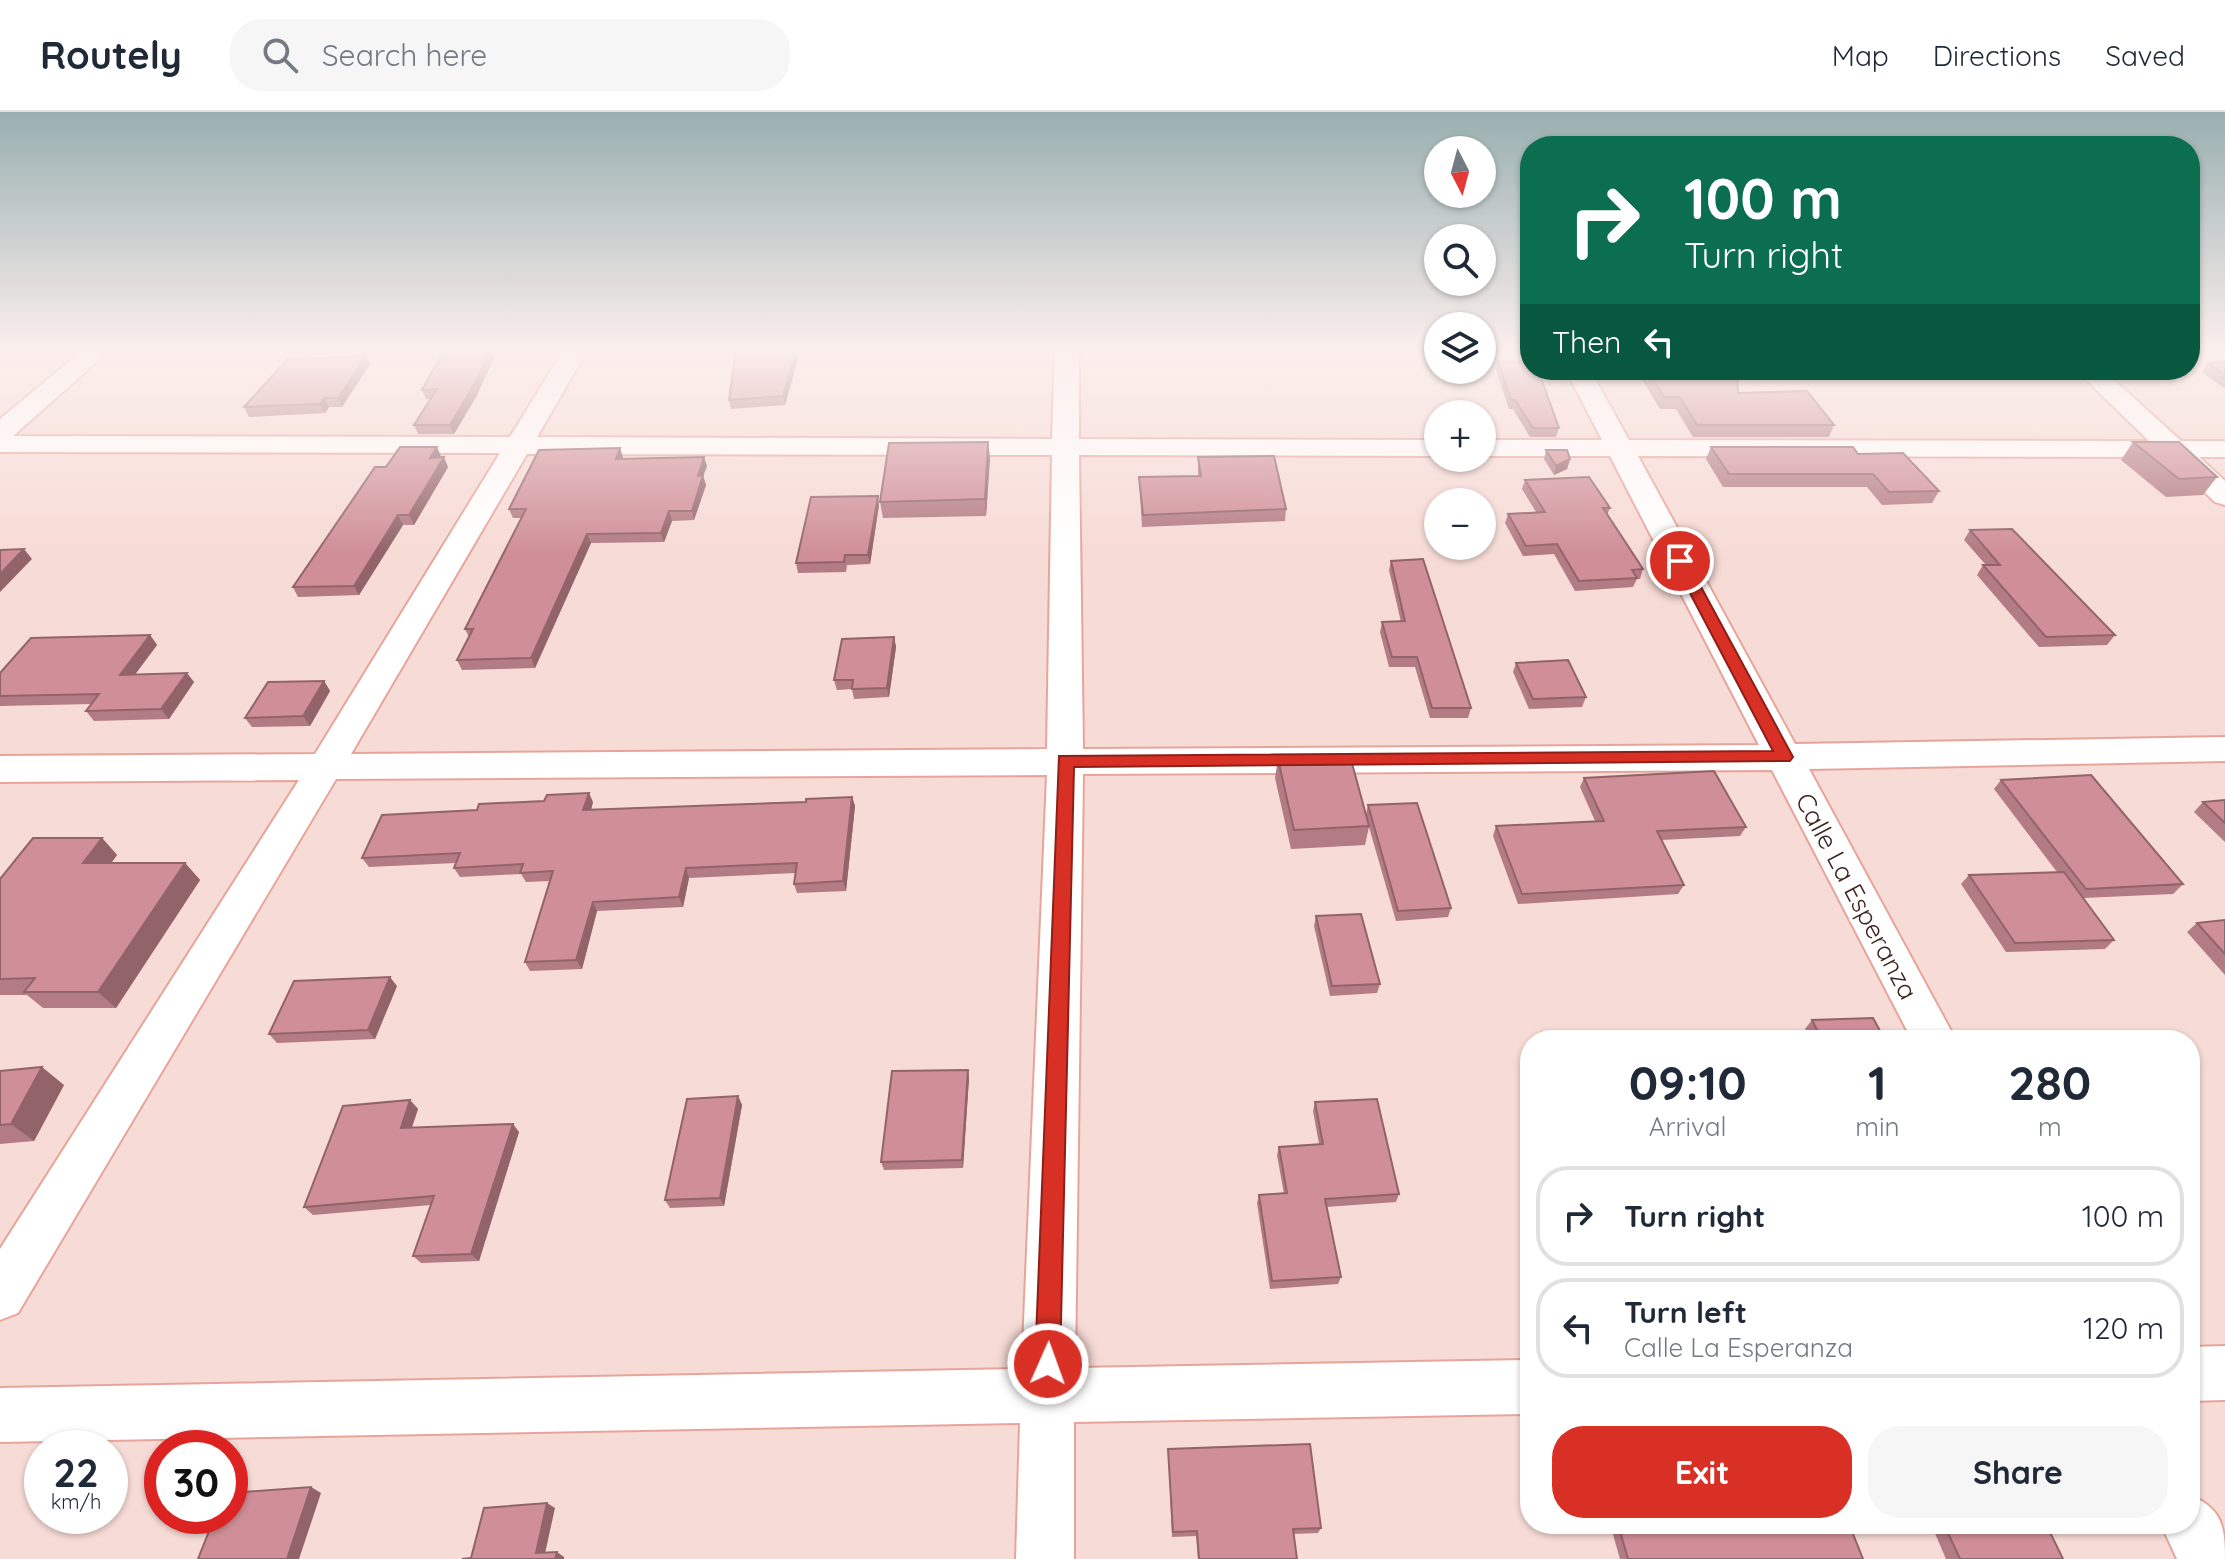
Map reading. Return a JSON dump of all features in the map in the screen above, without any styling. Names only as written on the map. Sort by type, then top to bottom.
[{"type":"street","points":[[0,433],[17,419]]},
{"type":"street","points":[[0,1295],[326,766],[534,419]]},
{"type":"street","points":[[1045,1559],[1065,761],[1065,419]]},
{"type":"street","name":"Calle La Esperanza","points":[[1604,419],[1929,1030]]},
{"type":"street","points":[[2141,419],[2225,496]]},
{"type":"street","points":[[0,444],[1424,448]]},
{"type":"street","points":[[1496,448],[2225,449]]},
{"type":"street","points":[[0,769],[1784,757],[2225,749]]},
{"type":"street","points":[[2200,1374],[2225,1373]]},
{"type":"street","points":[[0,1415],[1520,1387]]},
{"type":"street","points":[[2195,1534],[2208,1559]]},
{"type":"building","points":[[418,419],[454,419],[450,425],[414,425]]},
{"type":"building","points":[[1527,419],[1556,419],[1559,428],[1533,428]]},
{"type":"building","points":[[1693,419],[1829,419],[1834,425],[1697,425]]},
{"type":"building","points":[[988,442],[985,499],[880,502],[889,443]]},
{"type":"building","points":[[2133,442],[2179,442],[2217,477],[2179,479]]},
{"type":"building","points":[[400,447],[437,447],[430,458],[444,457],[409,515],[398,515],[354,586],[293,587],[375,467],[386,467]]},
{"type":"building","points":[[1711,447],[1853,447],[1858,454],[1903,453],[1939,491],[1889,492],[1873,474],[1729,474]]},
{"type":"building","points":[[620,448],[616,459],[704,457],[698,476],[703,475],[692,511],[669,511],[661,533],[587,534],[531,658],[457,660],[473,629],[465,629],[526,509],[509,509],[539,450]]},
{"type":"building","points":[[1546,450],[1567,450],[1570,459],[1556,466]]},
{"type":"building","points":[[1274,456],[1286,509],[1143,515],[1139,477],[1201,476],[1198,457]]},
{"type":"building","points":[[1589,477],[1610,508],[1603,508],[1643,569],[1632,570],[1637,578],[1579,581],[1557,544],[1526,546],[1508,514],[1545,512],[1525,480]]},
{"type":"building","points":[[878,496],[868,555],[845,555],[844,562],[796,563],[811,497]]},
{"type":"building","points":[[2012,529],[2115,635],[2046,637],[1983,565],[2000,565],[1970,530]]},
{"type":"building","points":[[24,549],[0,574],[0,550]]},
{"type":"building","points":[[1423,559],[1471,708],[1432,708],[1417,657],[1392,657],[1382,622],[1405,621],[1391,561]]},
{"type":"building","points":[[150,635],[120,675],[187,673],[161,709],[86,711],[99,694],[0,696],[0,673],[31,638]]},
{"type":"building","points":[[894,637],[887,688],[852,689],[853,680],[834,680],[842,639]]},
{"type":"building","points":[[1568,660],[1586,697],[1533,699],[1516,663]]},
{"type":"building","points":[[324,681],[303,716],[245,718],[268,682]]},
{"type":"building","points":[[1350,756],[1369,826],[1294,830],[1278,759]]},
{"type":"building","points":[[1714,771],[1746,827],[1657,831],[1684,885],[1522,894],[1496,826],[1604,821],[1584,778]]},
{"type":"building","points":[[2091,775],[2183,884],[2086,889],[2001,780]]},
{"type":"building","points":[[589,793],[583,810],[806,802],[806,799],[852,797],[843,881],[794,884],[797,863],[686,868],[679,897],[593,902],[576,960],[525,962],[553,871],[520,873],[523,864],[454,868],[460,853],[362,858],[382,815],[477,810],[479,804],[544,801],[547,795]]},
{"type":"building","points":[[2225,800],[2225,823],[2203,802]]},
{"type":"building","points":[[1417,803],[1451,908],[1398,911],[1368,805]]},
{"type":"building","points":[[33,838],[102,838],[83,863],[185,863],[98,992],[24,992],[35,978],[0,979],[0,879]]},
{"type":"building","points":[[2064,872],[2114,940],[2015,943],[1969,875]]},
{"type":"building","points":[[1361,914],[1380,984],[1332,986],[1316,916]]},
{"type":"building","points":[[2225,920],[2225,954],[2197,923]]},
{"type":"building","points":[[390,977],[368,1030],[269,1034],[294,981]]},
{"type":"building","points":[[1873,1018],[1880,1030],[1817,1030],[1812,1020]]},
{"type":"building","points":[[42,1067],[11,1124],[0,1125],[0,1071]]},
{"type":"building","points":[[968,1070],[962,1160],[881,1162],[892,1071]]},
{"type":"building","points":[[738,1096],[720,1198],[665,1200],[687,1099]]},
{"type":"building","points":[[1377,1099],[1399,1194],[1325,1199],[1341,1277],[1272,1281],[1259,1195],[1287,1193],[1279,1147],[1323,1144],[1315,1102]]},
{"type":"building","points":[[410,1100],[401,1128],[513,1124],[471,1254],[413,1256],[434,1196],[304,1207],[343,1106]]},
{"type":"building","points":[[1310,1444],[1321,1528],[1293,1529],[1297,1559],[1199,1559],[1197,1531],[1173,1532],[1168,1449]]},
{"type":"building","points":[[311,1487],[287,1559],[198,1559],[208,1534],[248,1534],[248,1492]]},
{"type":"building","points":[[547,1503],[536,1553],[557,1552],[555,1559],[462,1559],[471,1558],[484,1508]]},
{"type":"building","points":[[1621,1534],[1853,1534],[1863,1559],[1628,1559]]},
{"type":"building","points":[[1949,1534],[2051,1534],[2063,1559],[1960,1559]]},
{"type":"route","points":[[1048,1364],[1065,761],[1784,757],[1680,561]]}]
